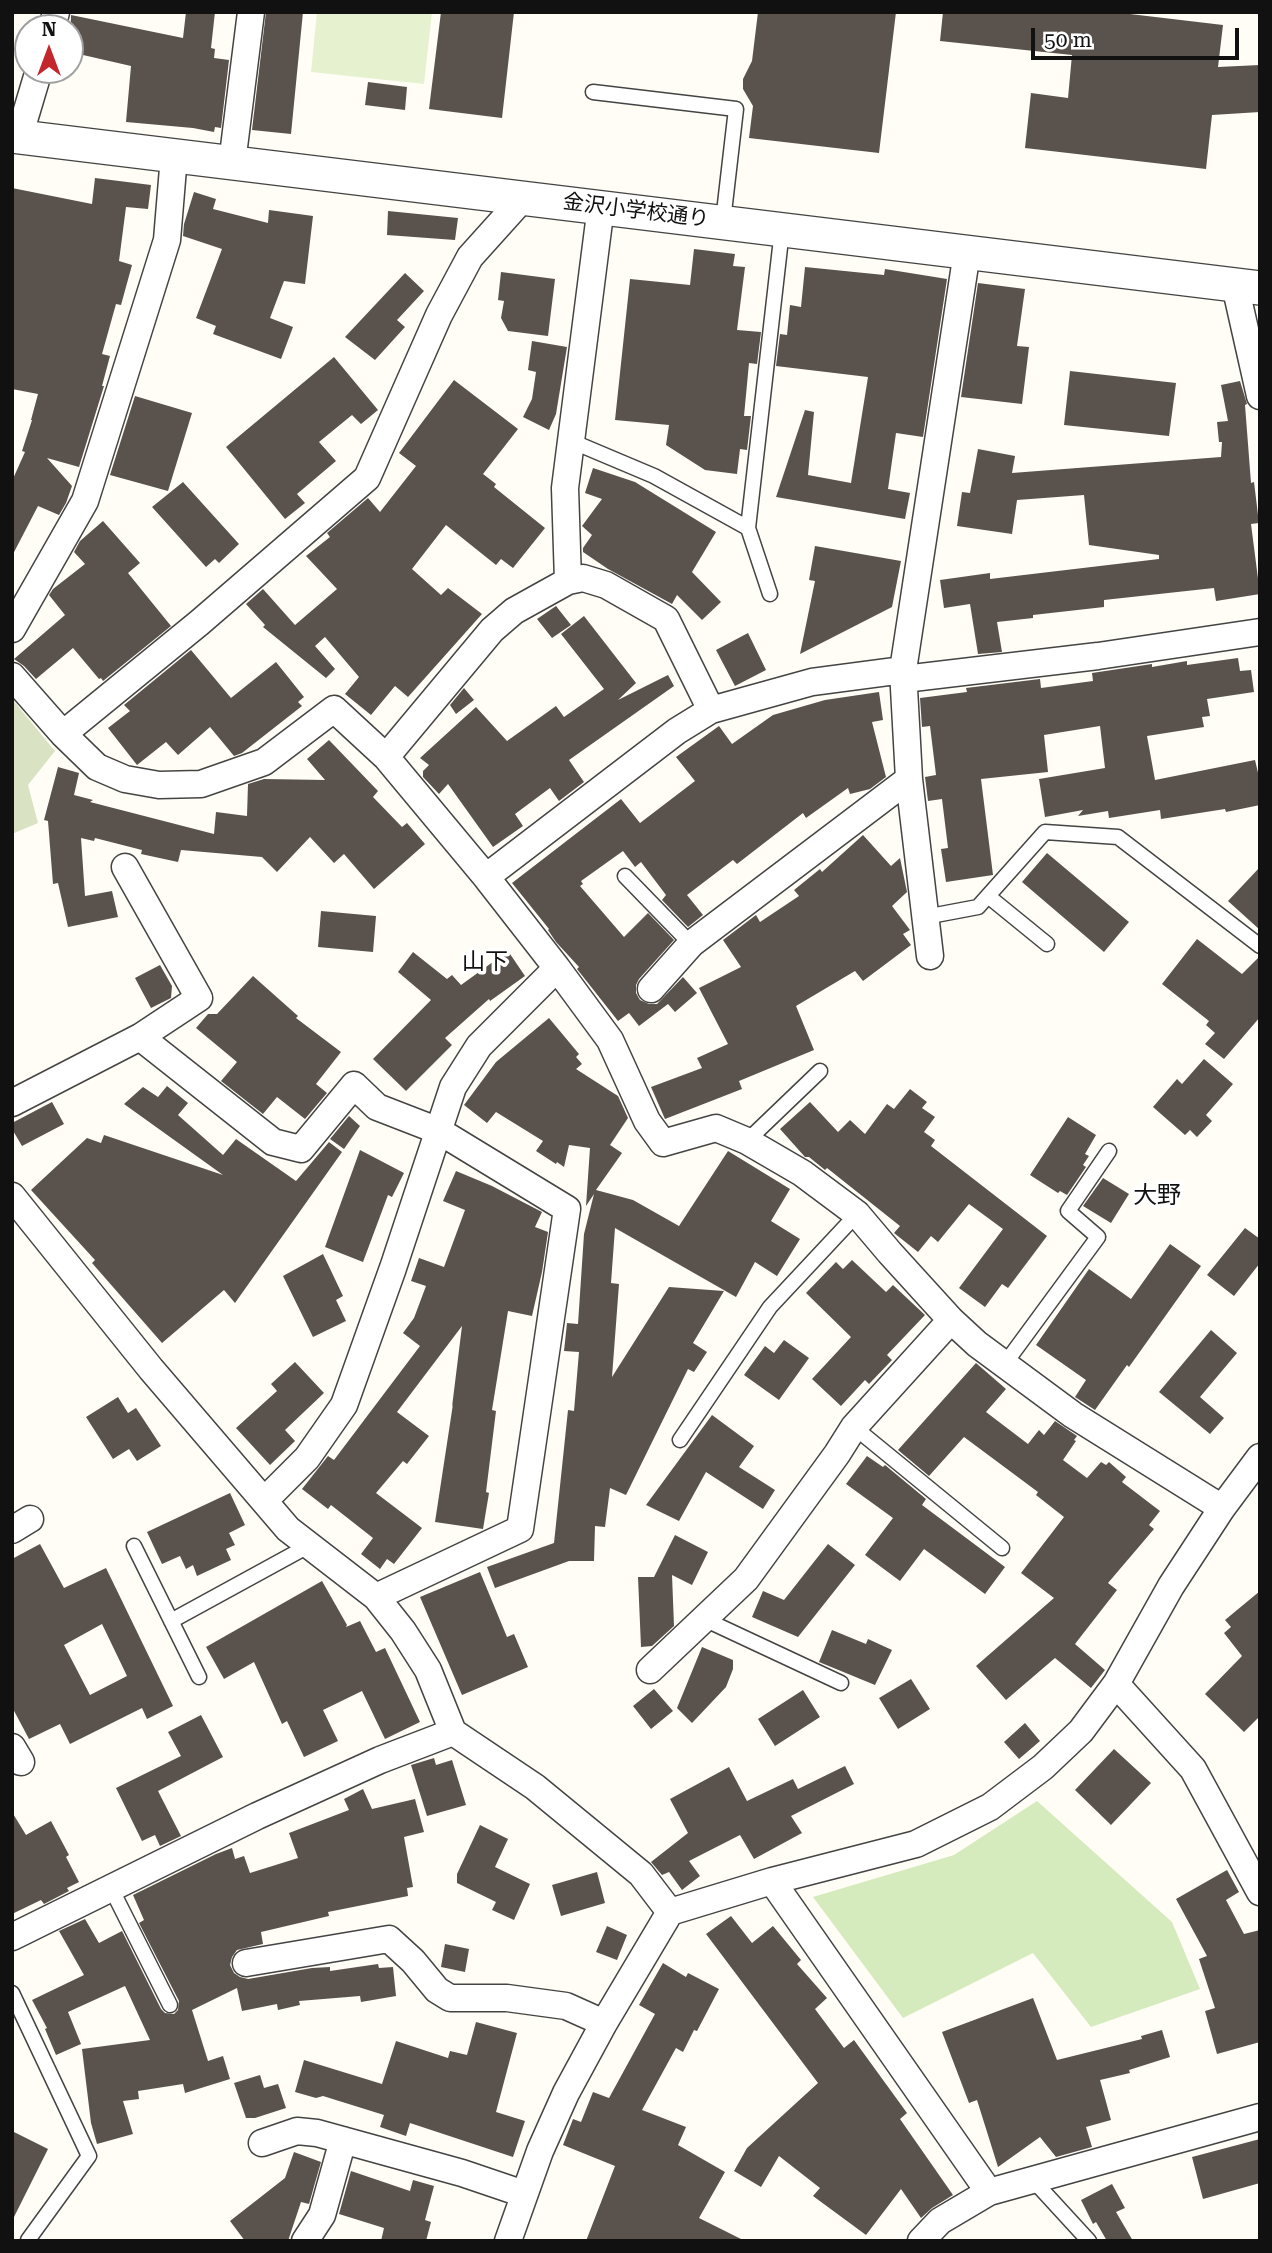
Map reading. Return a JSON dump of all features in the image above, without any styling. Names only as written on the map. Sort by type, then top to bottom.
[{"type":"street","points":[[232,163],[251,12]]},
{"type":"street","points":[[16,136],[34,84]]},
{"type":"street","name":"金沢小学校通り","points":[[16,136],[1248,287]]},
{"type":"street","points":[[12,629],[85,501],[167,240],[174,156]]},
{"type":"street","points":[[63,734],[199,623],[366,478],[439,315],[470,257],[524,197]]},
{"type":"street","points":[[568,581],[565,488],[601,206]]},
{"type":"street","points":[[930,956],[909,779],[904,675],[967,251]]},
{"type":"street","points":[[1248,287],[1260,396]]},
{"type":"street","points":[[386,757],[492,630],[514,611],[568,581],[583,578],[606,585],[666,619],[711,710]]},
{"type":"street","points":[[486,877],[677,731],[711,710],[812,682],[1098,656],[1260,632]]},
{"type":"street","points":[[12,676],[63,734],[97,767],[125,779],[159,785],[201,784],[264,762],[334,709],[386,757],[486,877],[557,968],[610,1040],[647,1121],[663,1143],[716,1128],[747,1141],[802,1173],[857,1214],[951,1320],[977,1345],[1073,1415],[1222,1508]]},
{"type":"street","points":[[651,989],[691,944],[909,779]]},
{"type":"street","points":[[12,1103],[140,1037],[199,998],[125,867]]},
{"type":"street","points":[[264,1501],[307,1458],[344,1405],[453,1087],[479,1045],[557,968]]},
{"type":"street","points":[[140,1037],[273,1142],[301,1149],[354,1085],[377,1107],[439,1131],[567,1209],[520,1530],[376,1597]]},
{"type":"street","points":[[12,1196],[151,1368],[288,1529],[376,1597],[403,1631],[428,1670],[453,1732],[535,1787],[620,1856],[640,1874],[670,1912]]},
{"type":"street","points":[[650,1670],[746,1579],[854,1427],[951,1320]]},
{"type":"street","points":[[508,2241],[540,2151],[566,2093],[670,1912],[772,1881],[916,1844],[990,1807],[1044,1767],[1081,1731],[1116,1684],[1171,1586],[1222,1508],[1260,1457]]},
{"type":"street","points":[[1116,1684],[1194,1769],[1260,1892]]},
{"type":"street","points":[[12,1937],[257,1816],[380,1760],[453,1732]]},
{"type":"street","points":[[772,1881],[989,2192]]},
{"type":"street","points":[[246,1963],[389,1939],[413,1961],[437,1990],[450,1998],[507,1998],[566,2006],[604,2023]]},
{"type":"street","points":[[921,2241],[940,2221],[989,2192],[1260,2117]]},
{"type":"street","points":[[262,2143],[298,2131],[317,2133],[462,2173],[524,2194]]},
{"type":"street","points":[[305,2241],[322,2215],[343,2140]]},
{"type":"lane","points":[[593,92],[736,109],[723,221]]},
{"type":"lane","points":[[770,594],[748,528],[782,229]]},
{"type":"lane","points":[[571,441],[654,476],[748,528]]},
{"type":"lane","points":[[925,917],[978,907],[1045,832],[1118,837],[1260,946]]},
{"type":"lane","points":[[625,876],[691,944]]},
{"type":"lane","points":[[988,896],[1047,944]]},
{"type":"lane","points":[[747,1141],[820,1070]]},
{"type":"lane","points":[[1004,1365],[1098,1237],[1068,1211],[1109,1151]]},
{"type":"lane","points":[[680,1440],[770,1307],[857,1214]]},
{"type":"lane","points":[[854,1427],[1002,1548]]},
{"type":"lane","points":[[171,1621],[310,1545]]},
{"type":"lane","points":[[134,1546],[198,1677]]},
{"type":"lane","points":[[704,1619],[841,1683]]},
{"type":"lane","points":[[111,1888],[170,2006]]},
{"type":"lane","points":[[12,1993],[89,2156],[28,2240]]},
{"type":"lane","points":[[1032,2180],[1089,2241]]},
{"type":"green space","points":[[317,12],[432,12],[424,84],[311,72]]},
{"type":"green space","points":[[12,699],[55,751],[28,785],[38,823],[12,834]]},
{"type":"green space","points":[[1037,1801],[1172,1922],[1200,1989],[1091,2027],[1033,1953],[903,2018],[813,1897],[954,1855]]},
{"type":"building","points":[[186,12],[215,12],[211,48],[215,49],[214,58],[229,60],[221,128],[215,127],[214,132],[126,122],[131,66],[84,55],[84,18],[183,38]]},
{"type":"building","points":[[266,12],[303,12],[291,134],[252,130]]},
{"type":"building","points":[[441,12],[514,12],[502,118],[429,109]]},
{"type":"building","points":[[758,12],[896,12],[879,153],[749,138],[753,106],[743,89],[743,79],[752,61]]},
{"type":"building","points":[[943,12],[1113,12],[1223,25],[1218,67],[1260,65],[1260,112],[1212,115],[1206,169],[1025,148],[1031,93],[1068,98],[1072,55],[940,41]]},
{"type":"building","points":[[368,82],[407,87],[405,110],[365,105]]},
{"type":"building","points":[[95,178],[151,185],[148,209],[126,207],[119,261],[132,265],[121,305],[116,304],[102,354],[110,356],[104,386],[79,467],[47,458],[72,486],[66,503],[59,515],[38,506],[12,556],[12,481],[25,452],[22,451],[38,394],[12,389],[12,188],[92,204]]},
{"type":"building","points":[[194,192],[216,199],[213,209],[268,223],[269,210],[313,216],[305,284],[284,281],[270,318],[293,327],[281,359],[213,334],[216,326],[196,318],[222,249],[183,236]]},
{"type":"building","points":[[388,211],[458,218],[455,240],[387,235]]},
{"type":"building","points":[[694,249],[735,254],[733,266],[745,267],[737,330],[761,332],[757,364],[749,363],[744,416],[751,416],[747,450],[740,449],[737,474],[705,470],[666,445],[669,425],[615,420],[630,279],[690,285]]},
{"type":"building","points":[[805,267],[884,275],[885,269],[947,279],[923,437],[896,433],[888,489],[910,493],[905,519],[776,497],[805,410],[814,412],[808,475],[851,483],[868,377],[776,366],[780,334],[787,335],[790,305],[801,307]]},
{"type":"building","points":[[501,272],[555,279],[548,336],[508,331],[501,318],[504,301],[498,300]]},
{"type":"building","points":[[405,273],[424,291],[397,320],[405,327],[375,360],[345,337]]},
{"type":"building","points":[[978,283],[1025,289],[1017,346],[1029,347],[1022,404],[961,397]]},
{"type":"building","points":[[532,341],[567,347],[556,414],[549,430],[523,417],[532,399],[536,372],[528,370]]},
{"type":"building","points":[[334,357],[378,410],[361,424],[352,415],[319,442],[336,461],[297,494],[305,503],[285,519],[226,447]]},
{"type":"building","points":[[1070,371],[1176,383],[1169,436],[1064,425]]},
{"type":"building","points":[[454,380],[518,429],[483,474],[496,484],[494,487],[545,528],[513,568],[501,559],[496,565],[446,525],[412,569],[441,595],[448,588],[482,614],[408,697],[395,686],[371,715],[345,694],[359,677],[325,637],[315,646],[335,669],[326,678],[263,627],[265,625],[246,604],[263,589],[295,625],[337,589],[306,556],[330,537],[327,533],[368,498],[380,512],[416,466],[399,453]]},
{"type":"building","points":[[1240,381],[1247,404],[1251,483],[1254,482],[1259,523],[1251,524],[1260,594],[1216,601],[1214,588],[1104,600],[1104,607],[997,622],[1002,652],[978,654],[970,604],[944,608],[940,580],[990,573],[990,579],[1159,559],[1159,555],[1089,545],[1084,495],[1017,500],[1012,534],[957,526],[962,492],[970,493],[978,449],[1015,456],[1012,473],[1221,457],[1222,442],[1219,442],[1217,422],[1228,421],[1221,385]]},
{"type":"building","points":[[135,396],[192,413],[168,491],[110,475]]},
{"type":"building","points":[[593,468],[635,482],[716,532],[692,572],[721,602],[702,620],[677,595],[672,604],[583,552],[592,535],[582,526],[602,499],[585,493]]},
{"type":"building","points":[[183,482],[239,544],[219,563],[215,559],[206,567],[152,507]]},
{"type":"building","points":[[103,521],[140,563],[128,573],[171,626],[103,681],[73,648],[36,679],[14,659],[65,615],[49,595],[85,564],[74,552],[80,541]]},
{"type":"building","points":[[815,546],[901,561],[892,607],[800,654],[815,581],[809,580]]},
{"type":"building","points":[[556,606],[571,625],[552,638],[537,619]]},
{"type":"building","points":[[584,616],[636,683],[618,700],[668,675],[674,686],[569,760],[584,782],[559,801],[550,788],[515,814],[523,826],[493,847],[448,784],[439,794],[423,777],[423,771],[429,765],[420,758],[476,707],[507,741],[556,706],[564,717],[604,689],[561,634]]},
{"type":"building","points":[[748,633],[766,670],[735,686],[716,650]]},
{"type":"building","points":[[191,650],[231,698],[276,662],[304,697],[298,702],[302,706],[242,753],[234,756],[210,727],[178,755],[166,742],[137,765],[108,728],[130,711],[124,705]]},
{"type":"building","points":[[1238,658],[1240,671],[1251,670],[1254,692],[1207,699],[1210,716],[1202,717],[1204,727],[1147,736],[1155,780],[1255,760],[1260,781],[1260,805],[1226,812],[1225,809],[1161,819],[1160,810],[1109,818],[1108,811],[1078,816],[1083,810],[1045,817],[1039,779],[1105,768],[1100,726],[1044,735],[1048,772],[981,779],[993,875],[946,882],[941,849],[948,848],[942,799],[928,801],[925,777],[936,775],[930,726],[922,727],[920,698],[967,692],[966,688],[1040,679],[1041,688],[1093,681],[1092,673],[1152,664],[1152,667],[1187,661],[1187,665]]},
{"type":"building","points":[[464,688],[474,700],[456,714],[450,705]]},
{"type":"building","points":[[879,692],[883,720],[872,722],[886,777],[870,789],[850,794],[848,788],[806,818],[803,813],[737,864],[733,860],[687,895],[703,915],[688,927],[662,900],[666,895],[641,862],[635,867],[623,851],[581,881],[583,884],[580,886],[624,937],[648,913],[674,940],[639,979],[636,993],[640,1000],[657,1004],[683,977],[697,993],[675,1012],[668,1004],[639,1026],[629,1013],[618,1021],[512,883],[621,799],[640,823],[695,781],[676,757],[719,726],[732,744],[773,715],[825,700]]},
{"type":"building","points":[[329,740],[378,791],[373,797],[402,827],[407,823],[425,844],[374,889],[344,854],[334,863],[310,837],[277,872],[262,857],[181,850],[178,862],[141,854],[142,850],[95,838],[94,841],[81,838],[85,896],[112,891],[118,917],[68,927],[58,883],[53,884],[48,821],[44,820],[58,767],[79,773],[74,795],[93,800],[90,802],[214,834],[216,812],[247,816],[248,784],[264,779],[325,780],[307,759]]},
{"type":"building","points":[[863,835],[891,866],[900,858],[907,892],[892,906],[910,930],[903,934],[911,945],[863,981],[855,971],[796,1006],[814,1050],[739,1081],[742,1089],[665,1119],[651,1087],[702,1068],[697,1058],[728,1044],[699,988],[741,967],[723,940],[756,915],[760,922],[799,896],[794,890],[820,869],[822,872]]},
{"type":"building","points":[[1047,853],[1129,922],[1104,952],[1022,882]]},
{"type":"building","points":[[1260,867],[1260,930],[1228,901]]},
{"type":"building","points":[[321,911],[376,916],[373,952],[318,947]]},
{"type":"building","points":[[1197,939],[1242,974],[1260,956],[1260,1017],[1224,1059],[1205,1044],[1215,1033],[1206,1025],[1209,1021],[1162,984]]},
{"type":"building","points":[[508,951],[525,976],[490,1001],[489,999],[445,1038],[452,1045],[406,1091],[373,1059],[431,1000],[398,972],[413,952],[447,979],[452,975],[461,985]]},
{"type":"building","points":[[160,965],[172,986],[171,998],[151,1008],[135,978]]},
{"type":"building","points":[[253,976],[298,1016],[296,1018],[341,1052],[316,1084],[327,1093],[305,1119],[277,1097],[263,1114],[221,1081],[237,1062],[196,1028],[208,1014],[217,1014]]},
{"type":"building","points":[[549,1018],[579,1054],[576,1057],[582,1064],[576,1069],[618,1096],[628,1118],[610,1145],[622,1153],[596,1190],[633,1200],[679,1226],[728,1151],[790,1189],[771,1221],[800,1239],[777,1276],[755,1262],[736,1297],[615,1228],[611,1283],[619,1284],[612,1377],[669,1287],[724,1291],[693,1343],[707,1352],[694,1372],[688,1369],[626,1495],[610,1488],[605,1527],[595,1526],[594,1561],[569,1561],[495,1588],[487,1567],[554,1543],[568,1410],[574,1411],[579,1352],[564,1351],[567,1323],[578,1324],[584,1234],[594,1194],[586,1206],[590,1148],[569,1145],[564,1167],[536,1151],[543,1141],[496,1112],[487,1123],[464,1105],[496,1062]]},
{"type":"building","points":[[1204,1059],[1233,1084],[1206,1115],[1212,1121],[1197,1137],[1190,1130],[1185,1135],[1153,1107],[1177,1079],[1182,1084]]},
{"type":"building","points":[[167,1086],[188,1103],[178,1115],[223,1155],[236,1139],[296,1181],[329,1142],[342,1152],[235,1303],[224,1290],[162,1343],[92,1263],[95,1260],[31,1190],[87,1138],[101,1143],[104,1135],[223,1175],[124,1104],[143,1087],[158,1097]]},
{"type":"building","points":[[910,1089],[927,1102],[922,1108],[935,1117],[924,1132],[935,1140],[931,1146],[1047,1236],[1008,1288],[1002,1284],[985,1307],[959,1288],[1003,1229],[969,1204],[938,1242],[931,1236],[918,1252],[894,1233],[900,1226],[827,1168],[825,1170],[809,1157],[805,1157],[780,1129],[810,1102],[838,1132],[850,1120],[865,1134],[887,1104],[894,1109]]},
{"type":"building","points":[[52,1102],[64,1124],[22,1146],[12,1129],[12,1123]]},
{"type":"building","points":[[349,1116],[360,1126],[344,1149],[330,1139]]},
{"type":"building","points":[[1068,1117],[1096,1135],[1085,1154],[1089,1156],[1083,1165],[1086,1167],[1067,1195],[1060,1191],[1058,1193],[1030,1175]]},
{"type":"building","points":[[360,1150],[404,1173],[392,1197],[388,1195],[363,1262],[325,1247]]},
{"type":"building","points":[[456,1171],[542,1212],[535,1227],[548,1232],[542,1272],[532,1316],[508,1311],[492,1410],[496,1411],[483,1529],[435,1522],[462,1326],[397,1412],[429,1436],[407,1464],[403,1461],[376,1493],[422,1528],[394,1564],[387,1559],[380,1569],[361,1554],[373,1538],[331,1505],[328,1509],[302,1489],[328,1456],[334,1460],[420,1346],[403,1333],[414,1318],[426,1286],[411,1281],[419,1258],[444,1267],[465,1210],[443,1201]]},
{"type":"building","points":[[1103,1178],[1129,1194],[1111,1223],[1083,1206]]},
{"type":"building","points":[[1245,1228],[1260,1239],[1260,1263],[1234,1296],[1207,1275]]},
{"type":"building","points":[[1170,1244],[1201,1266],[1095,1410],[1075,1397],[1086,1380],[1036,1345],[1089,1269],[1131,1299]]},
{"type":"building","points":[[323,1254],[343,1296],[336,1300],[346,1321],[313,1337],[283,1276]]},
{"type":"building","points":[[852,1260],[886,1292],[893,1285],[925,1315],[887,1355],[892,1360],[869,1384],[865,1380],[841,1406],[812,1379],[851,1337],[806,1293],[836,1262],[843,1269]]},
{"type":"building","points":[[1211,1330],[1237,1353],[1200,1397],[1224,1418],[1210,1434],[1159,1392]]},
{"type":"building","points":[[784,1340],[809,1358],[779,1400],[744,1375],[765,1346],[774,1353]]},
{"type":"building","points":[[295,1362],[324,1393],[285,1430],[295,1441],[270,1465],[236,1428],[277,1391],[271,1384]]},
{"type":"building","points":[[976,1363],[1006,1389],[986,1412],[1028,1444],[1039,1430],[1044,1435],[1055,1421],[1077,1436],[1063,1460],[1087,1478],[1101,1462],[1106,1465],[1109,1462],[1126,1477],[1122,1482],[1160,1511],[1149,1525],[1154,1529],[1108,1583],[1117,1590],[1075,1644],[1105,1670],[1091,1688],[1055,1658],[1006,1700],[976,1666],[1054,1598],[1021,1573],[1064,1517],[1036,1495],[1038,1492],[964,1437],[929,1476],[898,1450]]},
{"type":"building","points":[[118,1397],[128,1413],[136,1408],[161,1446],[137,1461],[129,1449],[113,1459],[86,1417]]},
{"type":"building","points":[[712,1415],[754,1446],[739,1467],[775,1490],[763,1509],[706,1472],[679,1521],[646,1505]]},
{"type":"building","points":[[867,1456],[883,1467],[885,1465],[926,1499],[922,1505],[1005,1567],[985,1594],[924,1549],[900,1581],[865,1555],[893,1518],[846,1484]]},
{"type":"building","points":[[230,1493],[245,1525],[229,1533],[235,1545],[226,1549],[231,1560],[197,1576],[193,1565],[186,1569],[180,1556],[162,1564],[147,1532]]},
{"type":"building","points":[[675,1535],[708,1552],[692,1585],[672,1575],[674,1626],[652,1646],[641,1647],[638,1577],[654,1577]]},
{"type":"building","points":[[40,1544],[64,1588],[106,1568],[173,1706],[147,1719],[142,1708],[70,1744],[60,1724],[29,1739],[12,1707],[12,1559]],"holes":[[[102,1624],[127,1676],[90,1695],[64,1645]]]},
{"type":"building","points":[[828,1544],[855,1565],[798,1637],[752,1617],[763,1591],[784,1600]]},
{"type":"building","points":[[480,1572],[507,1637],[514,1634],[528,1667],[462,1695],[420,1597]]},
{"type":"building","points":[[322,1581],[346,1627],[360,1621],[376,1652],[385,1648],[420,1722],[385,1739],[362,1691],[323,1710],[338,1741],[304,1757],[287,1721],[282,1724],[254,1662],[224,1679],[206,1647]]},
{"type":"building","points":[[1260,1591],[1260,1716],[1244,1732],[1205,1694],[1242,1656],[1224,1633],[1231,1627],[1225,1620]]},
{"type":"building","points":[[832,1630],[866,1644],[868,1639],[892,1650],[875,1685],[819,1662]]},
{"type":"building","points":[[702,1647],[733,1660],[733,1669],[726,1687],[692,1723],[677,1708]]},
{"type":"building","points":[[911,1679],[930,1709],[898,1729],[879,1698]]},
{"type":"building","points":[[654,1689],[673,1711],[651,1729],[633,1706]]},
{"type":"building","points":[[803,1690],[820,1717],[775,1746],[758,1719]]},
{"type":"building","points":[[201,1715],[223,1757],[158,1791],[181,1836],[160,1846],[155,1835],[142,1841],[116,1788],[181,1756],[168,1732]]},
{"type":"building","points":[[1025,1723],[1040,1741],[1019,1759],[1004,1742]]},
{"type":"building","points":[[1114,1749],[1151,1783],[1111,1825],[1075,1790]]},
{"type":"building","points":[[434,1758],[436,1765],[452,1760],[466,1805],[427,1816],[411,1765]]},
{"type":"building","points":[[845,1766],[854,1784],[791,1816],[802,1833],[754,1859],[740,1835],[689,1861],[700,1876],[682,1890],[669,1872],[662,1875],[651,1862],[688,1833],[670,1799],[729,1767],[747,1801],[793,1779],[798,1789]]},
{"type":"building","points":[[363,1789],[372,1809],[415,1799],[424,1832],[404,1837],[413,1887],[407,1888],[408,1896],[328,1912],[329,1916],[261,1932],[263,1944],[237,1950],[230,1965],[234,1973],[248,1979],[312,1968],[330,1967],[330,1971],[378,1964],[379,1968],[393,1967],[396,1996],[361,2002],[360,1996],[299,2001],[300,2005],[278,2010],[277,2004],[242,2011],[237,1988],[192,2010],[208,2061],[223,2056],[230,2079],[185,2093],[183,2084],[138,2091],[139,2099],[123,2101],[133,2134],[97,2144],[91,2123],[82,2049],[150,2040],[125,1986],[68,2012],[81,2044],[56,2055],[45,2029],[47,2028],[32,2000],[84,1975],[59,1931],[85,1919],[99,1943],[122,1931],[161,2009],[165,2013],[174,2014],[178,2010],[179,2001],[139,1923],[144,1920],[133,1895],[232,1848],[235,1859],[244,1856],[250,1873],[298,1858],[289,1833],[349,1810],[344,1799]]},
{"type":"building","points":[[12,1812],[26,1835],[51,1821],[69,1855],[66,1857],[79,1882],[67,1888],[69,1891],[44,1904],[41,1900],[12,1914]]},
{"type":"building","points":[[480,1825],[508,1839],[495,1867],[530,1884],[514,1920],[492,1910],[496,1902],[457,1883],[457,1874]]},
{"type":"building","points":[[1227,1870],[1239,1892],[1226,1900],[1244,1934],[1260,1930],[1260,2042],[1217,2054],[1205,2011],[1215,2008],[1199,1959],[1207,1956],[1176,1899]]},
{"type":"building","points":[[597,1872],[605,1903],[561,1916],[552,1885]]},
{"type":"building","points":[[731,1916],[752,1943],[773,1926],[801,1960],[797,1964],[827,1998],[815,2009],[844,2048],[854,2040],[907,2113],[900,2119],[953,2195],[921,2218],[901,2189],[866,2235],[813,2196],[820,2188],[779,2156],[761,2187],[734,2171],[747,2148],[818,2083],[706,1934]]},
{"type":"building","points":[[607,1926],[627,1935],[617,1960],[596,1952]]},
{"type":"building","points":[[445,1944],[469,1949],[465,1972],[441,1967]]},
{"type":"building","points":[[663,1963],[686,1977],[688,1973],[719,1989],[683,2052],[676,2048],[642,2110],[686,2127],[678,2145],[725,2172],[699,2218],[745,2241],[586,2241],[615,2166],[563,2145],[573,2119],[581,2122],[593,2092],[609,2098],[655,2014],[639,2005]]},
{"type":"building","points":[[1033,1998],[1057,2060],[1142,2039],[1141,2036],[1162,2030],[1170,2057],[1129,2070],[1130,2073],[1100,2080],[1111,2120],[1086,2127],[1092,2147],[1056,2157],[1040,2137],[998,2167],[977,2100],[969,2103],[942,2032]]},
{"type":"building","points":[[476,2022],[517,2033],[496,2112],[525,2121],[513,2157],[410,2123],[406,2136],[380,2127],[384,2115],[323,2096],[316,2098],[295,2092],[304,2060],[382,2084],[396,2041],[448,2058],[450,2051],[467,2055]]},
{"type":"building","points":[[260,2075],[264,2088],[278,2084],[286,2108],[255,2118],[246,2118],[234,2083]]},
{"type":"building","points":[[12,2131],[48,2149],[12,2221]]},
{"type":"building","points":[[1260,2139],[1260,2183],[1203,2199],[1192,2157]]},
{"type":"building","points":[[294,2152],[321,2162],[309,2204],[301,2202],[288,2241],[245,2241],[230,2221],[285,2178]]},
{"type":"building","points":[[351,2171],[410,2191],[413,2180],[434,2186],[425,2220],[431,2222],[426,2241],[381,2241],[384,2228],[339,2214]]},
{"type":"building","points":[[1112,2184],[1125,2208],[1116,2212],[1133,2241],[1107,2241],[1096,2222],[1093,2224],[1081,2200]]},
{"type":"district","name":"山下","points":[[485,962]]},
{"type":"district","name":"大野","points":[[1157,1196]]}]
